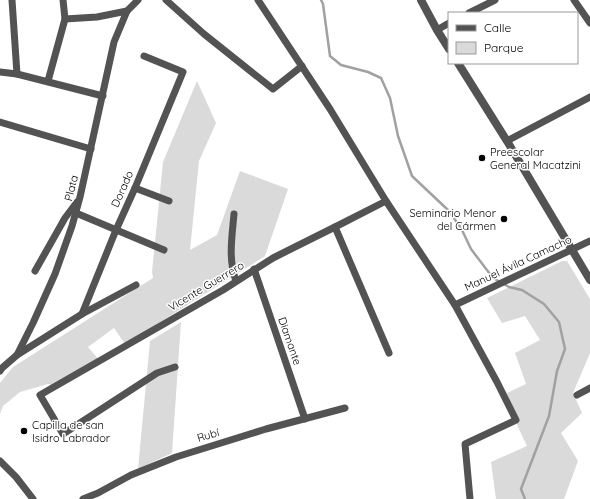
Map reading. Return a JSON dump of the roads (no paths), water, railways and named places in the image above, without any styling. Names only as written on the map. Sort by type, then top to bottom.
[{"type":"street","points":[[12,0],[17,74]]},
{"type":"street","points":[[48,81],[65,19],[63,0]]},
{"type":"street","name":"Plata","points":[[0,371],[17,355],[55,274],[76,213],[114,42],[127,11],[138,0]]},
{"type":"street","points":[[166,0],[204,34],[274,89],[302,66]]},
{"type":"street","points":[[258,0],[330,109],[386,200],[455,305],[516,420],[465,444],[470,499]]},
{"type":"street","points":[[421,0],[448,47]]},
{"type":"street","points":[[471,12],[495,0]]},
{"type":"street","points":[[574,0],[590,23]]},
{"type":"street","points":[[65,19],[97,17],[127,11]]},
{"type":"street","points":[[437,30],[448,24]]},
{"type":"street","name":"Dorado","points":[[82,314],[183,72],[144,56]]},
{"type":"street","points":[[459,64],[507,141],[590,280]]},
{"type":"street","points":[[0,72],[48,81],[103,96]]},
{"type":"street","points":[[507,141],[590,97]]},
{"type":"street","points":[[0,122],[90,149]]},
{"type":"street","points":[[135,188],[169,201]]},
{"type":"street","points":[[35,271],[65,218],[80,197]]},
{"type":"street","name":"Vicente Guerrero","points":[[175,367],[157,373],[63,434],[40,395],[169,321],[273,258],[386,200]]},
{"type":"street","points":[[76,213],[164,250]]},
{"type":"street","points":[[234,214],[231,247],[232,271],[236,281]]},
{"type":"street","points":[[335,227],[389,353]]},
{"type":"street","name":"Manuel Ávila Camacho","points":[[455,305],[590,241]]},
{"type":"street","name":"Diamante","points":[[254,269],[305,419]]},
{"type":"street","points":[[17,355],[82,314],[136,286]]},
{"type":"street","points":[[577,395],[590,388]]},
{"type":"street","name":"Rubí","points":[[83,499],[98,493],[131,475],[176,457],[226,441],[345,408]]},
{"type":"street","points":[[0,461],[16,477],[33,499]]},
{"type":"waterway","points":[[321,0],[323,4],[330,56],[341,65],[368,72],[381,78],[390,98],[398,136],[412,176],[448,210],[461,228],[471,249],[493,278],[509,287],[522,290],[544,304],[559,322],[565,349],[557,371],[549,416],[521,489],[525,499]]},
{"type":"place","name":"Preescolar General Macatzini","points":[[482,158]]},
{"type":"place","name":"Seminario Menor del Cármen","points":[[504,219]]},
{"type":"place","name":"Capilla de san Isidro Labrador","points":[[24,431]]}]
